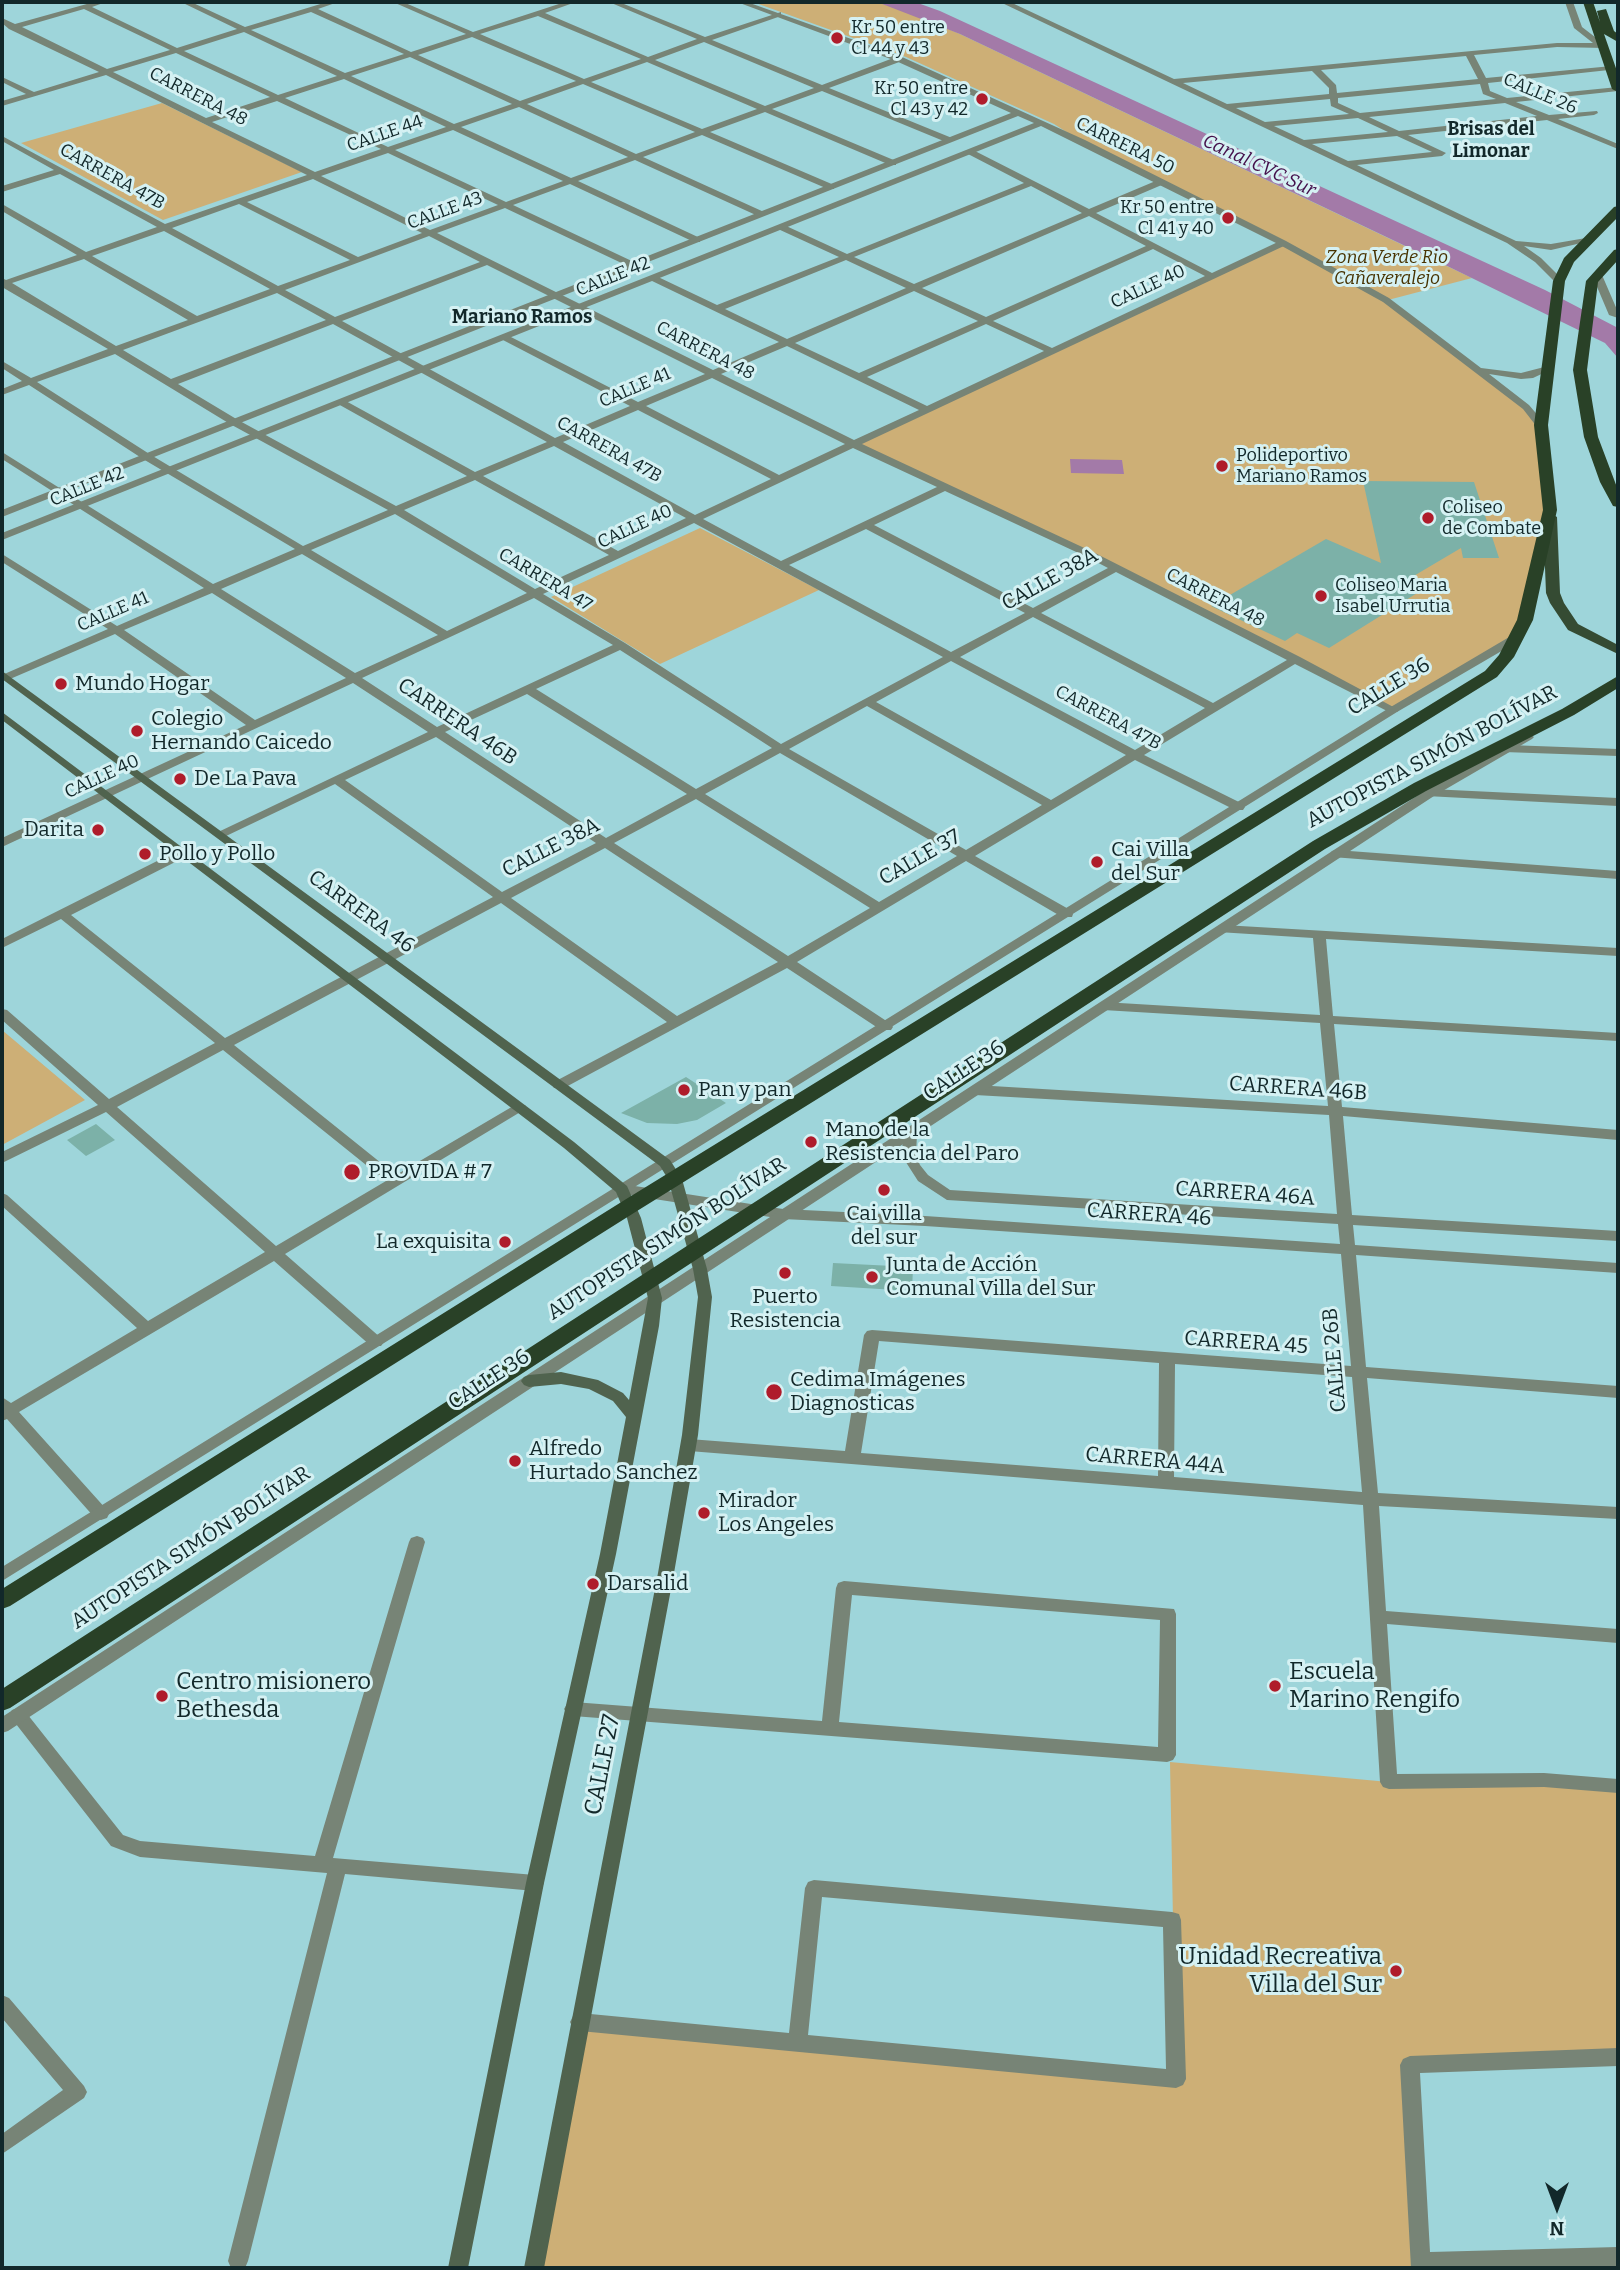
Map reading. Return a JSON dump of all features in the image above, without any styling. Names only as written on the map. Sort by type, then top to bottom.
[{"type":"highway","points":[[1588,2],[1618,89]]},
{"type":"highway","points":[[1597,2],[1609,33],[1618,39]]},
{"type":"highway","name":"AUTOPISTA SIMÓN BOLÍVAR","points":[[673,1179],[1490,674],[1506,657],[1525,620],[1550,510],[1541,425],[1558,285],[1568,261],[1618,210]]},
{"type":"highway","points":[[1617,256],[1597,275],[1589,298],[1580,370],[1591,437],[1607,482],[1618,503]]},
{"type":"highway","name":"AUTOPISTA SIMÓN BOLÍVAR","points":[[10,1708],[698,1260],[757,1210],[1318,845],[1420,787],[1568,712],[1618,681]]},
{"type":"highway","points":[[1023,1037],[1040,1048]]},
{"type":"highway","points":[[810,1074],[828,1085]]},
{"type":"highway","name":"CALLE 36","points":[[626,1198],[653,1192],[673,1179]]},
{"type":"highway","points":[[2,1600],[626,1198]]},
{"type":"main road","points":[[1550,510],[1553,593],[1557,603],[1573,627],[1618,650]]},
{"type":"main road","name":"CARRERA 46","points":[[4,675],[559,1085],[673,1179]]},
{"type":"main road","points":[[2,715],[520,1108],[626,1198],[652,1288]]},
{"type":"main road","points":[[673,1179],[698,1260]]},
{"type":"main road","name":"CALLE 27","points":[[534,2268],[689,1445],[704,1326],[705,1297],[698,1260]]},
{"type":"main road","name":"CALLE 27","points":[[458,2268],[535,1883],[608,1554],[652,1288]]},
{"type":"main road","points":[[529,1381],[561,1378],[593,1384],[618,1396],[633,1415]]},
{"type":"street","points":[[2,30],[102,2]]},
{"type":"street","points":[[185,2],[697,240]]},
{"type":"street","points":[[2,104],[334,2]]},
{"type":"street","points":[[397,2],[831,187]]},
{"type":"street","points":[[206,121],[572,2]]},
{"type":"street","points":[[613,2],[949,140]]},
{"type":"street","name":"CARRERA 50","points":[[740,2],[899,59],[1042,124],[1283,243],[1387,300],[1525,407],[1541,425]]},
{"type":"street","points":[[992,2],[998,2]]},
{"type":"street","points":[[992,2],[1028,15]]},
{"type":"street","points":[[1004,2],[1510,241],[1538,260],[1558,285]]},
{"type":"street","points":[[1569,2],[1578,28],[1601,46]]},
{"type":"street","points":[[85,7],[633,265]]},
{"type":"street","points":[[311,9],[761,215]]},
{"type":"street","points":[[538,13],[892,163]]},
{"type":"street","name":"CALLE 44","points":[[3,282],[778,14]]},
{"type":"street","name":"CARRERA 48","points":[[2,20],[853,444],[1116,568],[1393,710]]},
{"type":"street","points":[[1171,82],[1557,45],[1601,46]]},
{"type":"street","name":"CALLE 26","points":[[1469,54],[1483,80],[1486,92],[1618,147]]},
{"type":"street","name":"CALLE 43","points":[[2,391],[899,59]]},
{"type":"street","points":[[1314,68],[1333,87],[1334,104],[1442,153],[1346,164]]},
{"type":"street","points":[[1223,107],[1609,68]]},
{"type":"street","points":[[2,79],[32,94]]},
{"type":"street","points":[[1262,125],[1618,89]]},
{"type":"street","name":"CALLE 42","points":[[2,514],[1019,113]]},
{"type":"street","points":[[1300,143],[1594,113]]},
{"type":"street","name":"CALLE 42","points":[[2,537],[1042,124]]},
{"type":"street","name":"CARRERA 47B","points":[[2,138],[695,519],[1135,755],[1239,807]]},
{"type":"street","points":[[971,152],[1212,276]]},
{"type":"street","points":[[2,189],[60,171]]},
{"type":"street","name":"CALLE 41","points":[[4,675],[116,630],[1161,182]]},
{"type":"street","points":[[718,309],[1031,183]]},
{"type":"street","points":[[239,201],[358,260]]},
{"type":"street","points":[[2,207],[196,320]]},
{"type":"street","points":[[781,227],[1052,351]]},
{"type":"street","points":[[1510,241],[1551,247],[1586,241]]},
{"type":"street","name":"CALLE 40","points":[[2,843],[1283,243]]},
{"type":"street","points":[[859,377],[1153,246]]},
{"type":"street","points":[[170,383],[488,262]]},
{"type":"street","points":[[1597,275],[1608,289],[1616,315]]},
{"type":"street","points":[[653,278],[927,410]]},
{"type":"street","name":"CARRERA 47","points":[[3,282],[234,422],[396,510],[621,646],[780,749],[1067,914]]},
{"type":"street","points":[[504,337],[779,479]]},
{"type":"street","points":[[2,364],[147,457],[446,635]]},
{"type":"street","name":"CARRERA 50","points":[[1473,365],[1507,376],[1533,375],[1549,367]]},
{"type":"street","points":[[341,402],[618,555]]},
{"type":"street","name":"CARRERA 46B","points":[[2,455],[354,678],[603,844],[886,1027]]},
{"type":"street","points":[[783,564],[945,487]]},
{"type":"street","points":[[865,524],[1213,708]]},
{"type":"street","points":[[2,558],[116,630],[254,725]]},
{"type":"street","name":"CALLE 38A","points":[[2,1158],[109,1105],[698,794],[1116,568]]},
{"type":"street","name":"CALLE 36","points":[[2,1575],[376,1342],[626,1198],[673,1179],[810,1074],[1393,710],[1501,648],[1516,636]]},
{"type":"street","points":[[220,834],[621,646]]},
{"type":"street","name":"CALLE 37","points":[[559,1085],[786,963],[1296,659]]},
{"type":"street","points":[[529,690],[878,907]]},
{"type":"street","points":[[868,702],[1051,805]]},
{"type":"street","name":"CALLE 36","points":[[698,1260],[783,1214],[1430,793],[1568,712]]},
{"type":"street","points":[[1508,749],[1618,753]]},
{"type":"street","points":[[337,780],[676,1022]]},
{"type":"street","points":[[1430,793],[1618,802]]},
{"type":"street","points":[[2,944],[183,853]]},
{"type":"street","points":[[1336,854],[1618,876]]},
{"type":"street","points":[[62,914],[396,1182]]},
{"type":"street","points":[[1223,929],[1618,952]]},
{"type":"street","name":"CALLE 26B","points":[[1319,934],[1369,1481],[1368,1499],[1389,1782],[1544,1780],[1618,1786]]},
{"type":"street","points":[[1103,1006],[1618,1037]]},
{"type":"street","points":[[2,1013],[376,1342]]},
{"type":"street","name":"CARRERA 46B","points":[[975,1090],[1335,1111],[1618,1135]]},
{"type":"street","points":[[101,1514],[4,1409],[147,1329],[520,1108]]},
{"type":"street","name":"CARRERA 46A","points":[[910,1133],[909,1156],[914,1167],[923,1178],[947,1195],[1618,1237]]},
{"type":"street","name":"CARRERA 46","points":[[673,1179],[757,1210],[783,1214],[925,1221],[1618,1268]]},
{"type":"street","points":[[2,1198],[147,1329]]},
{"type":"street","name":"CALLE 36","points":[[2,1726],[10,1708],[529,1381],[652,1288]]},
{"type":"street","name":"CARRERA 45","points":[[852,1458],[872,1335],[1618,1392]]},
{"type":"street","points":[[1166,1482],[1167,1359]]},
{"type":"street","name":"CARRERA 44A","points":[[689,1445],[1368,1499],[1618,1513]]},
{"type":"street","points":[[238,2261],[330,1864],[417,1542]]},
{"type":"street","points":[[573,1709],[640,1714],[830,1729],[1167,1755],[1168,1614],[844,1588],[830,1729]]},
{"type":"street","points":[[1378,1618],[1618,1636]]},
{"type":"street","points":[[10,1708],[117,1841],[139,1849],[535,1883]]},
{"type":"street","points":[[580,2022],[1175,2079],[1172,1920],[814,1888],[798,2042]]},
{"type":"street","points":[[2,2004],[77,2092],[2,2146]]},
{"type":"street","points":[[1618,2057],[1410,2065],[1421,2265],[1618,2257]]},
{"type":"green space","name":"Polideportivo Mariano Ramos","points":[[753,2],[877,2],[910,13],[960,34],[1472,278],[1388,300],[1534,414],[1547,495],[1516,636],[1393,710],[1091,555],[853,444],[1282,244],[1082,142],[1054,124],[906,57]]},
{"type":"green space","points":[[162,103],[302,172],[163,220],[21,143]]},
{"type":"green space","points":[[700,528],[819,590],[660,664],[551,597]]},
{"type":"green space","points":[[2,1030],[85,1100],[2,1145]]},
{"type":"green space","name":"Unidad Recreativa Villa del Sur","points":[[1170,1762],[1389,1782],[1544,1780],[1618,1786],[1618,2057],[1410,2065],[1421,2268],[534,2268],[580,2022],[1176,2079]]},
{"type":"water","name":"Canal CVC Sur","points":[[877,2],[915,2],[940,11],[1545,290],[1618,328],[1618,358],[1605,343],[1439,262],[960,34]]},
{"type":"water","points":[[1070,459],[1122,460],[1124,474],[1071,473]]},
{"type":"building","points":[[1363,481],[1474,482],[1499,558],[1463,558],[1461,548],[1412,577],[1430,585],[1329,648],[1297,633],[1285,641],[1211,606],[1326,539],[1381,563]]},
{"type":"building","name":"Pan y pan","points":[[686,1077],[726,1103],[697,1120],[677,1124],[647,1123],[621,1113]]},
{"type":"building","points":[[96,1124],[115,1140],[86,1156],[67,1140]]},
{"type":"building","name":"Junta de Acción Comunal Villa del Sur","points":[[833,1263],[913,1267],[912,1291],[831,1286]]},
{"type":"place","name":"Kr 50 entre Cl 44 y 43","points":[[837,38]]},
{"type":"place","name":"Kr 50 entre Cl 43 y 42","points":[[982,99]]},
{"type":"place","name":"Kr 50 entre Cl 41 y 40","points":[[1228,218]]},
{"type":"place","name":"Polideportivo Mariano Ramos","points":[[1222,466]]},
{"type":"place","name":"Coliseo de Combate","points":[[1428,518]]},
{"type":"place","name":"Coliseo Maria Isabel Urrutia","points":[[1321,596]]},
{"type":"place","name":"Mundo Hogar","points":[[61,684]]},
{"type":"place","name":"Colegio Hernando Caicedo","points":[[137,731]]},
{"type":"place","name":"De La Pava","points":[[180,779]]},
{"type":"place","name":"Darita","points":[[98,830]]},
{"type":"place","name":"Pollo y Pollo","points":[[145,854]]},
{"type":"place","name":"Cai Villa del Sur","points":[[1097,862]]},
{"type":"place","name":"Pan y pan","points":[[684,1090]]},
{"type":"place","name":"Mano de la Resistencia del Paro","points":[[811,1142]]},
{"type":"place","name":"PROVIDA # 7","points":[[352,1172]]},
{"type":"place","name":"Cai villa del sur","points":[[884,1190]]},
{"type":"place","name":"La exquisita","points":[[505,1242]]},
{"type":"place","name":"Puerto Resistencia","points":[[785,1273]]},
{"type":"place","name":"Junta de Acción Comunal Villa del Sur","points":[[872,1277]]},
{"type":"place","name":"Cedima Imágenes Diagnosticas","points":[[774,1392]]},
{"type":"place","name":"Alfredo Hurtado Sanchez","points":[[515,1461]]},
{"type":"place","name":"Mirador Los Angeles","points":[[704,1513]]},
{"type":"place","name":"Darsalid","points":[[593,1584]]},
{"type":"place","name":"Escuela Marino Rengifo","points":[[1275,1686]]},
{"type":"place","name":"Centro misionero Bethesda","points":[[162,1696]]},
{"type":"place","name":"Unidad Recreativa Villa del Sur","points":[[1396,1971]]},
{"type":"district","name":"Brisas del Limonar","points":[[1491,141]]},
{"type":"district","name":"Mariano Ramos","points":[[522,318]]},
{"type":"park label","name":"Zona Verde Rio Cañaveralejo","points":[[1387,268]]}]
